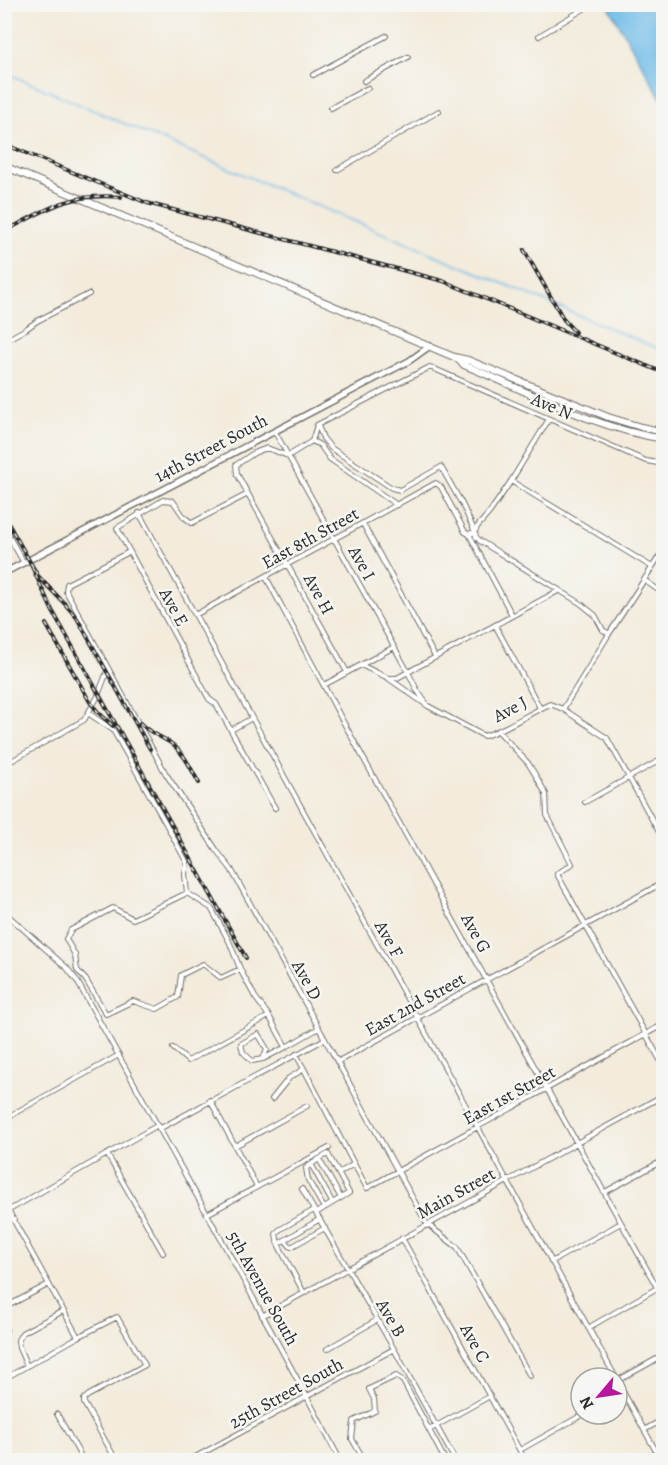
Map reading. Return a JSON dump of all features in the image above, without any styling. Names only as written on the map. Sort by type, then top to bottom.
[{"type":"main road","points":[[4,166],[454,357],[468,360],[608,417],[641,428],[663,432]]},
{"type":"main road","points":[[454,357],[464,365],[590,419],[663,439]]},
{"type":"street","points":[[540,36],[592,4]]},
{"type":"street","points":[[313,75],[386,36]]},
{"type":"street","points":[[364,81],[408,57]]},
{"type":"street","points":[[331,108],[368,88]]},
{"type":"street","points":[[337,170],[439,111]]},
{"type":"street","points":[[8,339],[89,294]]},
{"type":"street","name":"14th Street South","points":[[4,573],[409,361],[430,346]]},
{"type":"street","name":"Ave N","points":[[317,425],[430,367],[645,461],[663,464]]},
{"type":"street","points":[[476,532],[477,527],[511,481],[549,419]]},
{"type":"street","points":[[288,456],[312,441],[317,425]]},
{"type":"street","points":[[317,425],[331,448],[392,488],[400,490],[441,467],[480,541],[580,603],[595,615],[603,630],[609,634]]},
{"type":"street","name":"Ave I","points":[[275,432],[417,690],[428,706]]},
{"type":"street","points":[[312,441],[320,445],[330,459],[397,505]]},
{"type":"street","name":"Ave H","points":[[288,456],[267,448],[254,453],[236,465],[237,474],[347,672]]},
{"type":"street","points":[[511,481],[652,567]]},
{"type":"street","name":"East 8th Street","points":[[195,615],[436,483],[441,487],[465,532],[469,534]]},
{"type":"street","points":[[140,513],[163,500],[173,501],[183,518],[192,524],[249,494]]},
{"type":"street","name":"Ave E","points":[[140,513],[117,528],[209,699],[216,704],[275,808]]},
{"type":"street","name":"Ave F","points":[[140,513],[609,1366]]},
{"type":"street","points":[[363,524],[435,657]]},
{"type":"street","points":[[4,528],[24,563]]},
{"type":"street","points":[[476,532],[469,534],[512,615]]},
{"type":"street","points":[[663,549],[563,709],[607,738],[663,841]]},
{"type":"street","name":"Ave D","points":[[129,552],[67,584],[66,591],[166,774],[231,869],[428,1224],[457,1247],[530,1376]]},
{"type":"street","name":"Ave G","points":[[266,577],[486,980],[662,1294],[663,1300]]},
{"type":"street","points":[[644,580],[663,594]]},
{"type":"street","points":[[388,678],[397,678],[559,590]]},
{"type":"street","points":[[495,625],[540,708]]},
{"type":"street","points":[[324,685],[394,647]]},
{"type":"street","name":"Ave J","points":[[361,665],[388,678],[428,706],[484,736],[499,732],[550,704],[563,709]]},
{"type":"street","points":[[5,762],[84,720],[97,698],[108,668]]},
{"type":"street","points":[[88,713],[113,730],[187,863],[188,892],[212,908],[230,941],[241,971],[286,1047]]},
{"type":"street","points":[[231,730],[252,718]]},
{"type":"street","points":[[499,732],[528,763],[546,794],[547,815],[572,864],[557,874],[663,1067]]},
{"type":"street","points":[[585,801],[663,758]]},
{"type":"street","name":"East 2nd Street","points":[[338,1062],[663,882]]},
{"type":"street","points":[[188,892],[133,919],[114,908],[71,930],[66,939],[75,955],[77,970],[86,980],[106,1014],[133,1001],[157,1009],[178,997],[181,975],[203,964],[221,978],[241,971]]},
{"type":"street","name":"5th Avenue South","points":[[4,912],[67,968],[83,993],[308,1397],[340,1461]]},
{"type":"street","points":[[173,1048],[188,1061],[269,1016]]},
{"type":"street","name":"East 1st Street","points":[[354,1164],[367,1188],[663,1024]]},
{"type":"street","points":[[263,1059],[267,1049],[258,1034],[242,1044],[243,1052],[252,1061],[263,1059],[319,1028]]},
{"type":"street","points":[[78,1337],[6,1211],[107,1154],[325,1039]]},
{"type":"street","points":[[296,1054],[354,1164],[339,1173]]},
{"type":"street","points":[[4,1119],[118,1055]]},
{"type":"street","points":[[272,1099],[289,1078],[304,1069]]},
{"type":"street","name":"Main Street","points":[[262,1316],[663,1095]]},
{"type":"street","points":[[210,1100],[257,1187]]},
{"type":"street","points":[[235,1146],[307,1106]]},
{"type":"street","points":[[207,1215],[329,1148]]},
{"type":"street","points":[[107,1154],[163,1253]]},
{"type":"street","points":[[304,1293],[276,1234],[279,1230],[324,1208],[349,1192],[328,1154],[306,1168],[308,1180],[324,1208]]},
{"type":"street","points":[[319,1159],[341,1198]]},
{"type":"street","points":[[605,1192],[663,1160]]},
{"type":"street","points":[[311,1164],[333,1203]]},
{"type":"street","name":"Ave B","points":[[302,1189],[455,1461]]},
{"type":"street","points":[[279,1244],[320,1220]]},
{"type":"street","points":[[551,1262],[621,1223]]},
{"type":"street","points":[[285,1240],[291,1247],[325,1228]]},
{"type":"street","name":"Ave C","points":[[402,1238],[525,1461]]},
{"type":"street","points":[[4,1308],[49,1284]]},
{"type":"street","points":[[588,1328],[657,1288]]},
{"type":"street","points":[[27,1366],[18,1348],[18,1340],[22,1333],[63,1311]]},
{"type":"street","points":[[4,1379],[117,1317],[145,1365],[84,1399],[84,1403],[116,1461]]},
{"type":"street","points":[[327,1349],[377,1320]]},
{"type":"street","name":"25th Street South","points":[[190,1461],[394,1349]]},
{"type":"street","points":[[629,1373],[663,1355]]},
{"type":"street","points":[[364,1461],[352,1440],[354,1421],[375,1411],[374,1400],[369,1389],[396,1376],[403,1381],[445,1461]]},
{"type":"street","points":[[429,1430],[490,1396]]},
{"type":"street","name":"Ave F","points":[[629,1402],[661,1461]]},
{"type":"street","points":[[57,1414],[83,1461]]},
{"type":"street","points":[[644,1430],[663,1419]]},
{"type":"street","points":[[519,1450],[569,1422]]},
{"type":"street","points":[[4,1445],[13,1461]]},
{"type":"water","points":[[608,5],[663,5],[663,102]]},
{"type":"waterway","points":[[4,72],[664,351]]},
{"type":"railway","points":[[4,144],[147,203],[443,281],[664,373]]},
{"type":"railway","points":[[4,232],[46,210],[73,200],[103,196],[121,197]]},
{"type":"railway","points":[[524,250],[564,320],[575,332]]},
{"type":"railway","points":[[4,516],[38,576],[77,618],[150,749]]},
{"type":"railway","points":[[32,567],[52,610],[246,958]]},
{"type":"railway","points":[[46,624],[90,702],[113,726]]},
{"type":"railway","points":[[140,723],[181,752],[199,783]]}]
